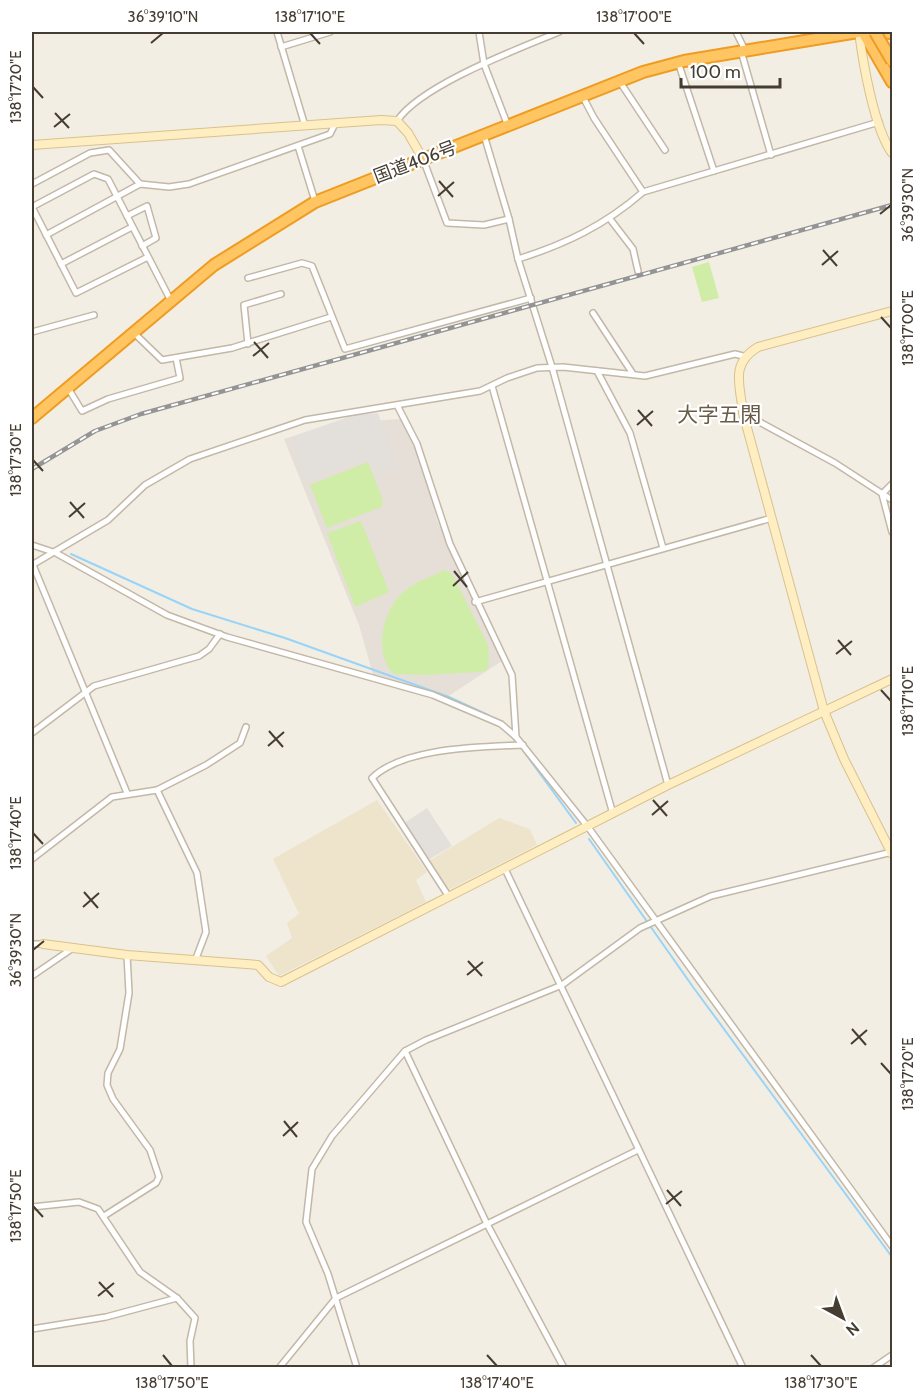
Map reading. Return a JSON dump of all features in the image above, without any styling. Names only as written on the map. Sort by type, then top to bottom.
[{"type":"highway","points":[[861,32],[892,82]]},
{"type":"highway","points":[[875,32],[892,61]]},
{"type":"highway","name":"国道406号","points":[[32,418],[214,265],[315,202],[620,82],[678,62],[820,34],[892,33]]},
{"type":"street","points":[[277,32],[305,126]]},
{"type":"street","points":[[281,47],[330,32]]},
{"type":"street","points":[[479,32],[484,63],[508,126]]},
{"type":"street","points":[[397,121],[405,109],[484,63],[559,32]]},
{"type":"street","points":[[736,32],[743,50],[771,155]]},
{"type":"street","points":[[861,32],[863,61],[879,122],[892,153]]},
{"type":"street","points":[[678,62],[714,171]]},
{"type":"street","points":[[620,82],[665,150]]},
{"type":"street","points":[[583,97],[594,118],[643,192]]},
{"type":"street","points":[[32,145],[335,123],[397,121],[408,133],[423,159],[447,223],[484,225],[509,219]]},
{"type":"street","points":[[518,259],[556,247],[610,219],[643,192],[879,122]]},
{"type":"street","points":[[46,235],[118,198],[140,184],[169,187],[189,184],[330,134],[335,123]]},
{"type":"street","points":[[484,135],[509,219],[518,259],[552,367],[668,785]]},
{"type":"street","points":[[298,146],[315,202]]},
{"type":"street","points":[[32,184],[90,153],[109,150],[140,184]]},
{"type":"street","points":[[148,257],[76,293],[32,207],[94,174],[108,178],[171,301]]},
{"type":"street","points":[[127,216],[147,206],[156,238],[142,246]]},
{"type":"street","points":[[610,219],[633,249],[638,271]]},
{"type":"street","points":[[61,264],[132,227]]},
{"type":"street","points":[[248,278],[302,263],[312,266],[345,349],[531,298]]},
{"type":"street","points":[[248,344],[244,305],[281,294]]},
{"type":"street","points":[[357,1368],[336,1298],[306,1222],[312,1169],[332,1136],[405,1052],[426,1040],[562,985],[646,925],[711,896],[892,853],[844,759],[824,711],[743,413],[738,371],[743,356],[758,347],[892,310]]},
{"type":"street","points":[[593,313],[633,374]]},
{"type":"street","points":[[32,332],[94,315]]},
{"type":"street","points":[[134,333],[162,360],[248,344],[331,317]]},
{"type":"street","points":[[127,793],[32,565],[56,553],[108,520],[145,485],[190,459],[305,420],[347,411],[398,407],[480,391],[537,368],[659,374],[735,354],[743,356]]},
{"type":"street","points":[[68,387],[82,411],[108,399],[180,378],[176,358]]},
{"type":"street","points":[[597,370],[630,433],[663,548]]},
{"type":"street","points":[[492,386],[613,814]]},
{"type":"street","points":[[398,407],[417,444],[436,510],[475,602],[512,675],[516,737]]},
{"type":"street","points":[[743,413],[835,463],[892,500]]},
{"type":"street","points":[[882,494],[892,484]]},
{"type":"street","points":[[882,494],[892,532]]},
{"type":"street","points":[[475,602],[772,518]]},
{"type":"street","points":[[32,545],[56,553],[167,615],[219,634],[433,695],[501,724],[523,745],[588,827],[892,1246]]},
{"type":"street","points":[[32,733],[85,691],[116,678],[199,656],[209,649],[219,634]]},
{"type":"street","points":[[32,944],[70,950],[258,965],[269,978],[281,981],[668,785],[892,680]]},
{"type":"street","points":[[32,860],[112,797],[157,790],[206,765],[240,743],[246,727]]},
{"type":"street","points":[[449,897],[372,778],[384,766],[451,749],[523,745]]},
{"type":"street","points":[[157,790],[197,873],[206,932],[195,961]]},
{"type":"street","points":[[505,869],[743,1368]]},
{"type":"street","points":[[33,972],[70,950]]},
{"type":"street","points":[[104,1216],[156,1183],[159,1177],[150,1150],[113,1099],[106,1085],[108,1073],[120,1049],[122,1038],[129,993],[127,955]]},
{"type":"street","points":[[405,1052],[487,1224],[564,1368]]},
{"type":"street","points":[[279,1368],[336,1298],[638,1150]]},
{"type":"street","points":[[32,1207],[79,1202],[98,1209],[140,1272],[177,1298],[195,1318],[190,1341],[191,1368]]},
{"type":"street","points":[[32,1329],[106,1317],[177,1298]]},
{"type":"street","points":[[873,1368],[892,1355]]},
{"type":"shaded area","points":[[378,413],[397,466],[378,474],[370,457],[308,481],[291,437],[354,415]]},
{"type":"shaded area","points":[[401,419],[423,465],[437,520],[502,661],[447,697],[374,678],[359,625],[284,439],[338,423]]},
{"type":"shaded area","points":[[377,800],[427,872],[416,880],[426,902],[279,976],[266,956],[292,938],[287,923],[299,914],[273,859]]},
{"type":"shaded area","points":[[427,808],[452,846],[428,860],[403,824]]},
{"type":"shaded area","points":[[499,818],[530,829],[537,845],[448,890],[429,861]]},
{"type":"green space","points":[[709,262],[719,298],[702,302],[692,267]]},
{"type":"green space","points":[[368,462],[383,501],[381,507],[327,528],[310,485]]},
{"type":"green space","points":[[361,521],[389,592],[355,607],[327,533]]},
{"type":"green space","points":[[445,570],[452,574],[488,645],[489,666],[486,671],[478,672],[394,674],[387,665],[382,642],[383,630],[392,606],[407,589]]},
{"type":"waterway","points":[[71,554],[192,609],[285,638],[449,697],[488,715]]},
{"type":"waterway","points":[[522,749],[576,823]]},
{"type":"waterway","points":[[589,839],[693,987],[892,1257]]},
{"type":"railway","points":[[32,469],[95,431],[141,414],[892,205]]},
{"type":"district","name":"大字五閑","points":[[719,415]]}]
